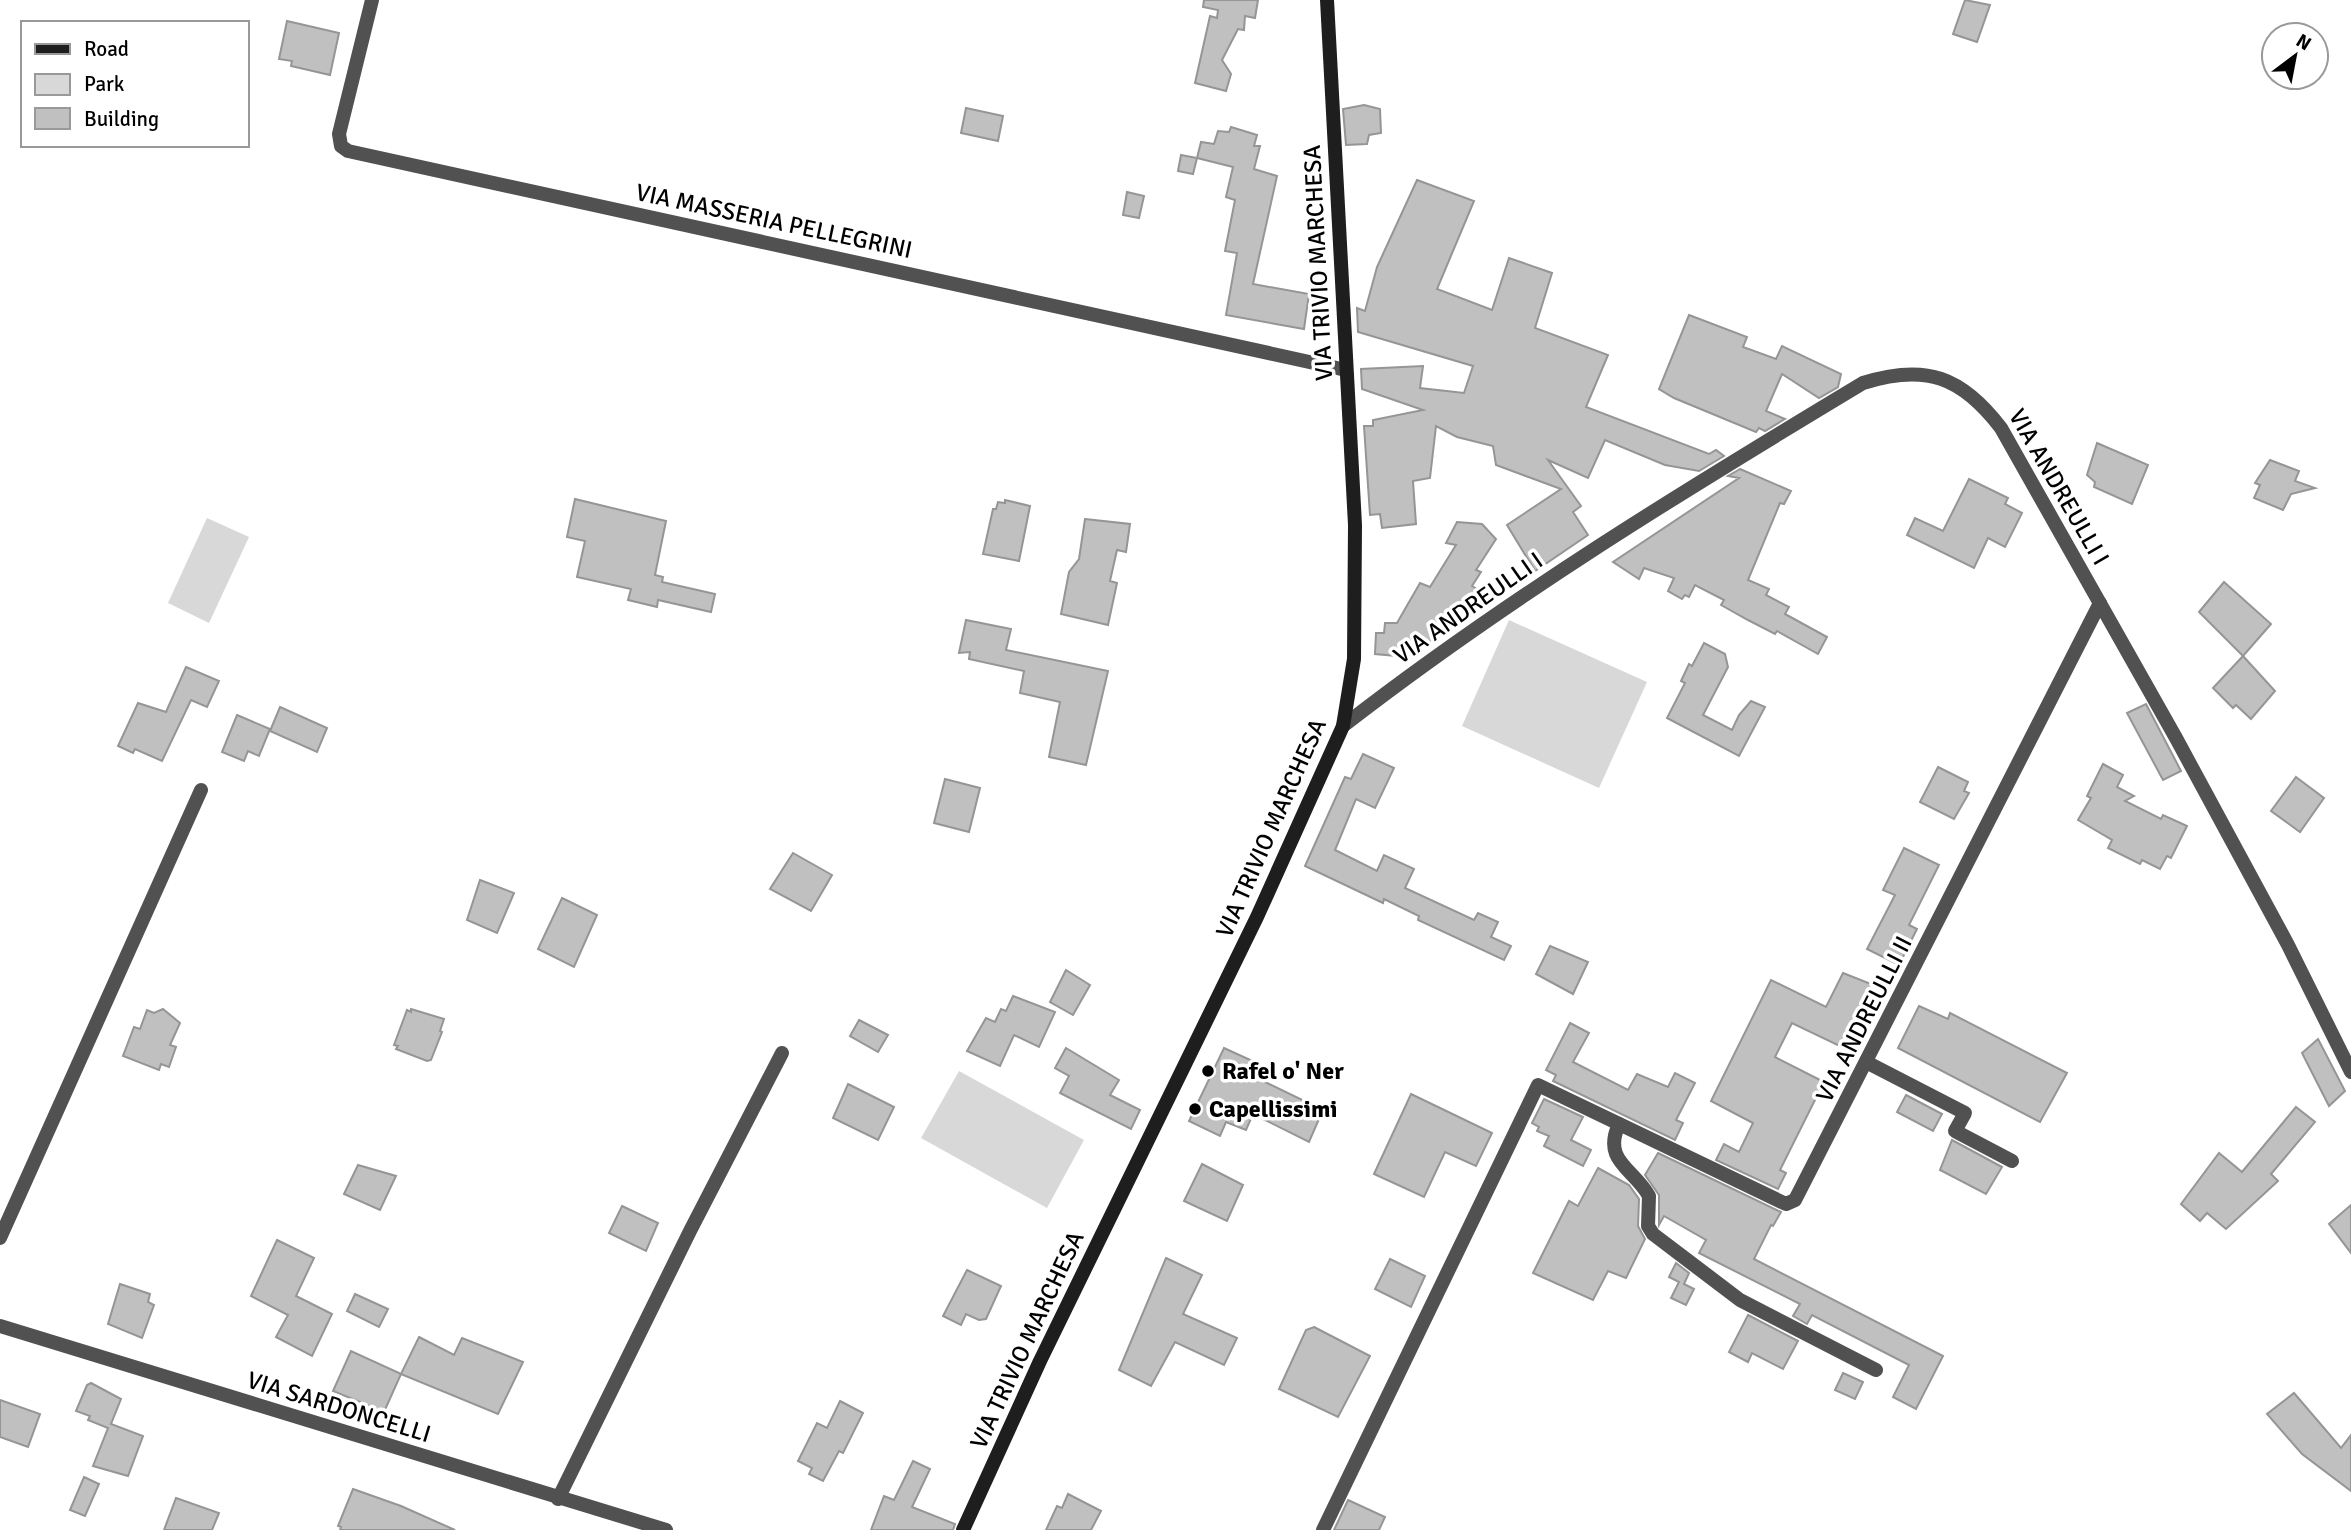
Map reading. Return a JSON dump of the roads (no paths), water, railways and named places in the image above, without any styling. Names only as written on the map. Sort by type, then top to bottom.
[{"type":"street","name":"VIA MASSERIA PELLEGRINI","points":[[372,0],[339,134],[341,146],[348,151],[1346,370]]},
{"type":"street","name":"VIA TRIVIO MARCHESA","points":[[963,1530],[1040,1361],[1263,905],[1343,726],[1354,659],[1355,525],[1327,0]]},
{"type":"street","name":"VIA ANDREULLI I","points":[[1343,726],[1401,682],[1651,510],[1863,383],[1889,374],[1922,374],[1954,383],[1981,402],[2001,428],[2288,945],[2351,1072]]},
{"type":"street","name":"VIA ANDREULLI II","points":[[1323,1530],[1538,1085],[1791,1204],[1868,1063],[2100,603]]},
{"type":"street","points":[[0,1238],[201,790]]},
{"type":"street","points":[[558,1499],[690,1231],[782,1054]]},
{"type":"street","points":[[1868,1063],[1965,1113],[1955,1131],[2012,1161]]},
{"type":"street","points":[[1619,1124],[1613,1137],[1615,1157],[1649,1196],[1648,1226],[1653,1234],[1740,1300],[1876,1370]]},
{"type":"street","name":"VIA SARDONCELLI","points":[[0,1326],[666,1530]]},
{"type":"place","name":"Rafel o' Ner","points":[[1208,1071]]},
{"type":"place","name":"Capellissimi","points":[[1195,1109]]}]
